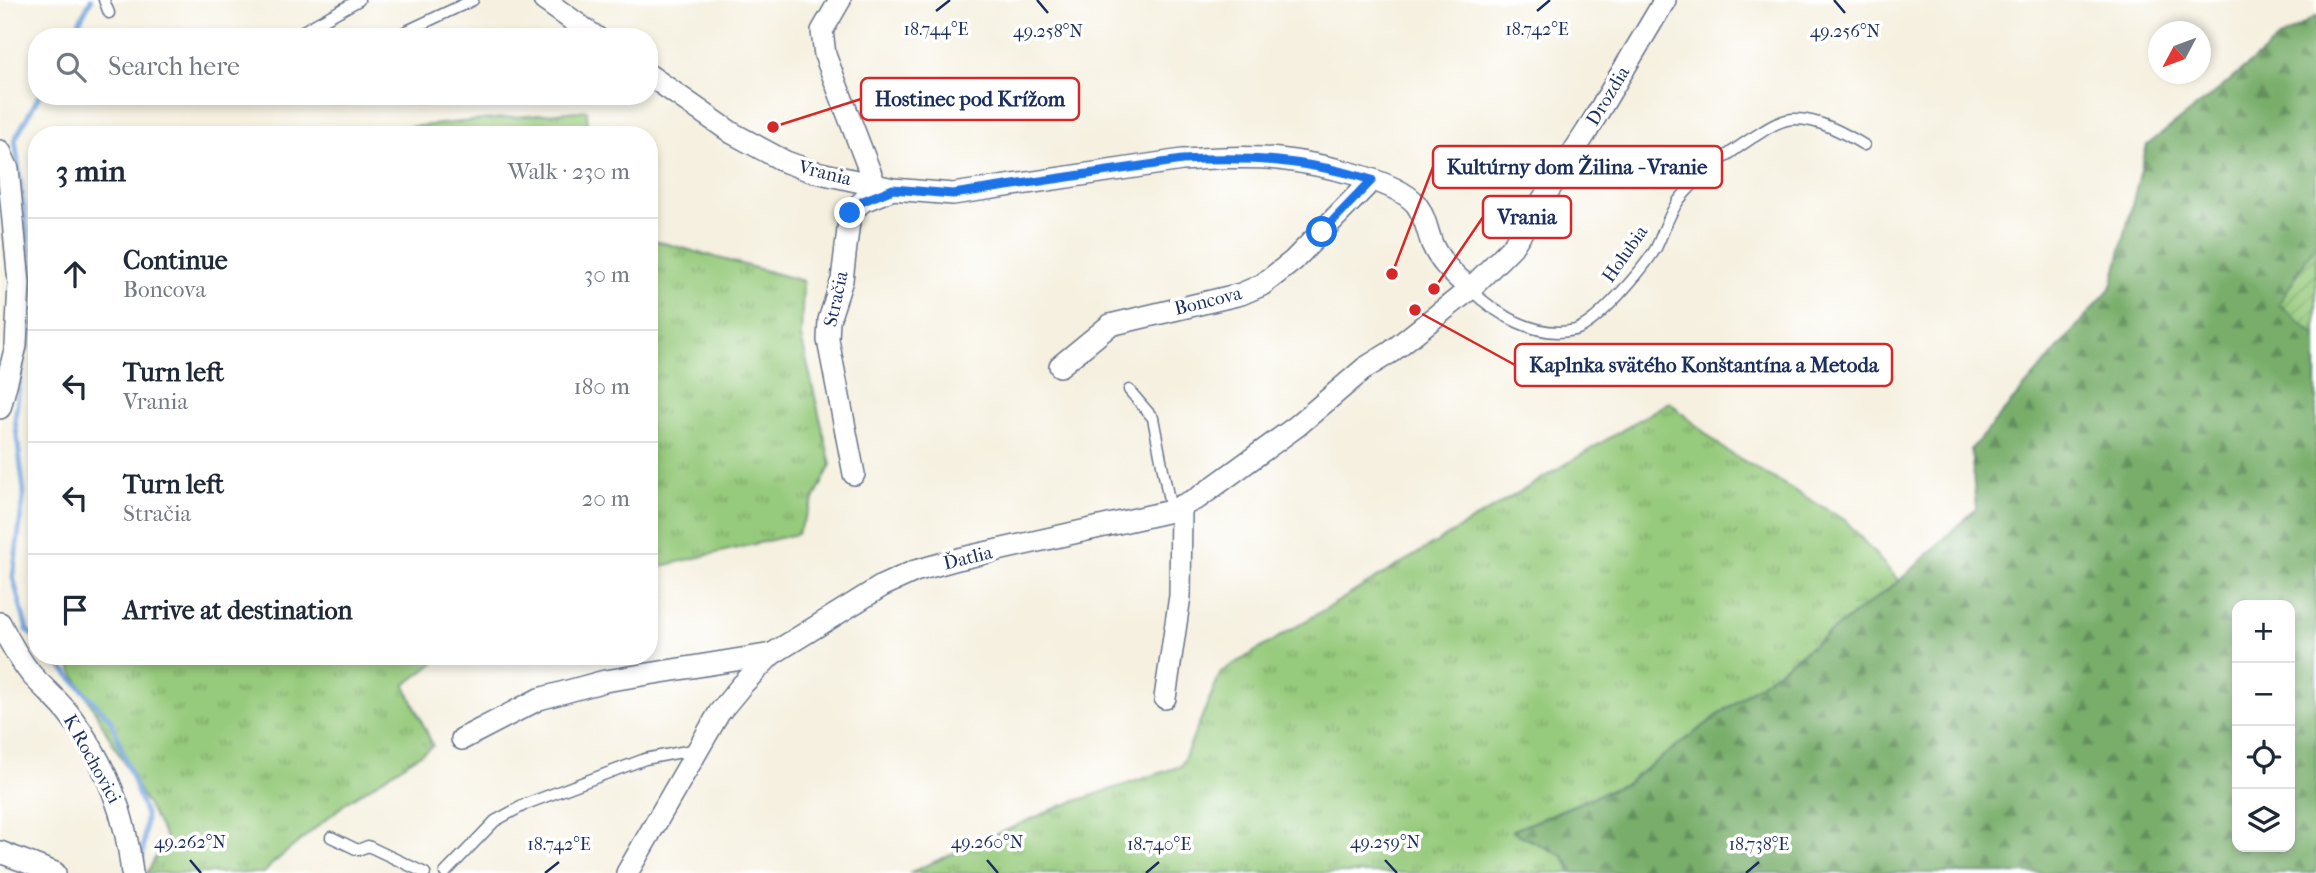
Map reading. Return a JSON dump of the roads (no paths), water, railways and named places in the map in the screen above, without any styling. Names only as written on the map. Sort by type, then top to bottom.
[{"type":"street","points":[[544,0],[583,28]]},
{"type":"street","points":[[840,0],[822,31],[825,55],[884,187]]},
{"type":"street","name":"Drozdia","points":[[1470,289],[1512,247],[1532,219],[1594,121],[1665,0]]},
{"type":"street","name":"Vrania","points":[[658,81],[732,133],[763,151],[811,171],[884,187],[953,194],[1210,158],[1279,159],[1350,173],[1396,190],[1415,202],[1442,262],[1470,289]]},
{"type":"street","points":[[0,151],[8,169],[19,283],[16,346],[0,408]]},
{"type":"street","name":"Boncova","points":[[1060,366],[1110,325],[1241,294],[1262,285],[1293,261],[1372,180]]},
{"type":"street","name":"Stračia","points":[[854,474],[828,340],[829,320],[842,280],[850,213],[884,187]]},
{"type":"street","name":"Ďatlia","points":[[627,873],[719,713],[772,654],[882,586],[915,571],[1176,509],[1198,498],[1297,426],[1365,368],[1391,352],[1470,289]]},
{"type":"street","points":[[1165,698],[1180,596],[1176,509]]},
{"type":"street","name":"K Rochovici","points":[[0,623],[32,674],[57,699],[84,736],[121,810],[132,873]]},
{"type":"street","name":"Ďatlia","points":[[462,738],[539,699],[605,681],[772,654]]},
{"type":"street","points":[[0,852],[55,873]]},
{"type":"lane","points":[[104,0],[108,13]]},
{"type":"lane","points":[[308,28],[359,0]]},
{"type":"lane","points":[[413,28],[473,0]]},
{"type":"lane","name":"Holubia","points":[[1470,289],[1489,307],[1535,328],[1546,331],[1576,330],[1587,324],[1619,295],[1656,247],[1669,216],[1680,199],[1735,148],[1773,125],[1796,119],[1831,128],[1864,145]]},
{"type":"lane","points":[[1129,390],[1153,418],[1176,509]]},
{"type":"lane","points":[[445,873],[495,821],[526,804],[645,760],[697,749]]},
{"type":"lane","points":[[331,837],[358,850],[368,846],[425,873]]},
{"type":"waterway","points":[[76,28],[91,0]]},
{"type":"waterway","points":[[28,238],[15,139],[34,105]]},
{"type":"waterway","points":[[25,351],[28,340]]},
{"type":"waterway","points":[[22,364],[15,420],[24,492],[13,577],[28,631]]},
{"type":"waterway","points":[[59,665],[111,720],[146,816],[141,873]]},
{"type":"place","name":"Hostinec pod Krížom","points":[[773,127]]},
{"type":"place","name":"Kultúrny dom Žilina - Vranie","points":[[1392,274]]},
{"type":"place","name":"Vrania","points":[[1434,289]]},
{"type":"place","name":"Kaplnka svätého Konštantína a Metoda","points":[[1415,310]]}]
